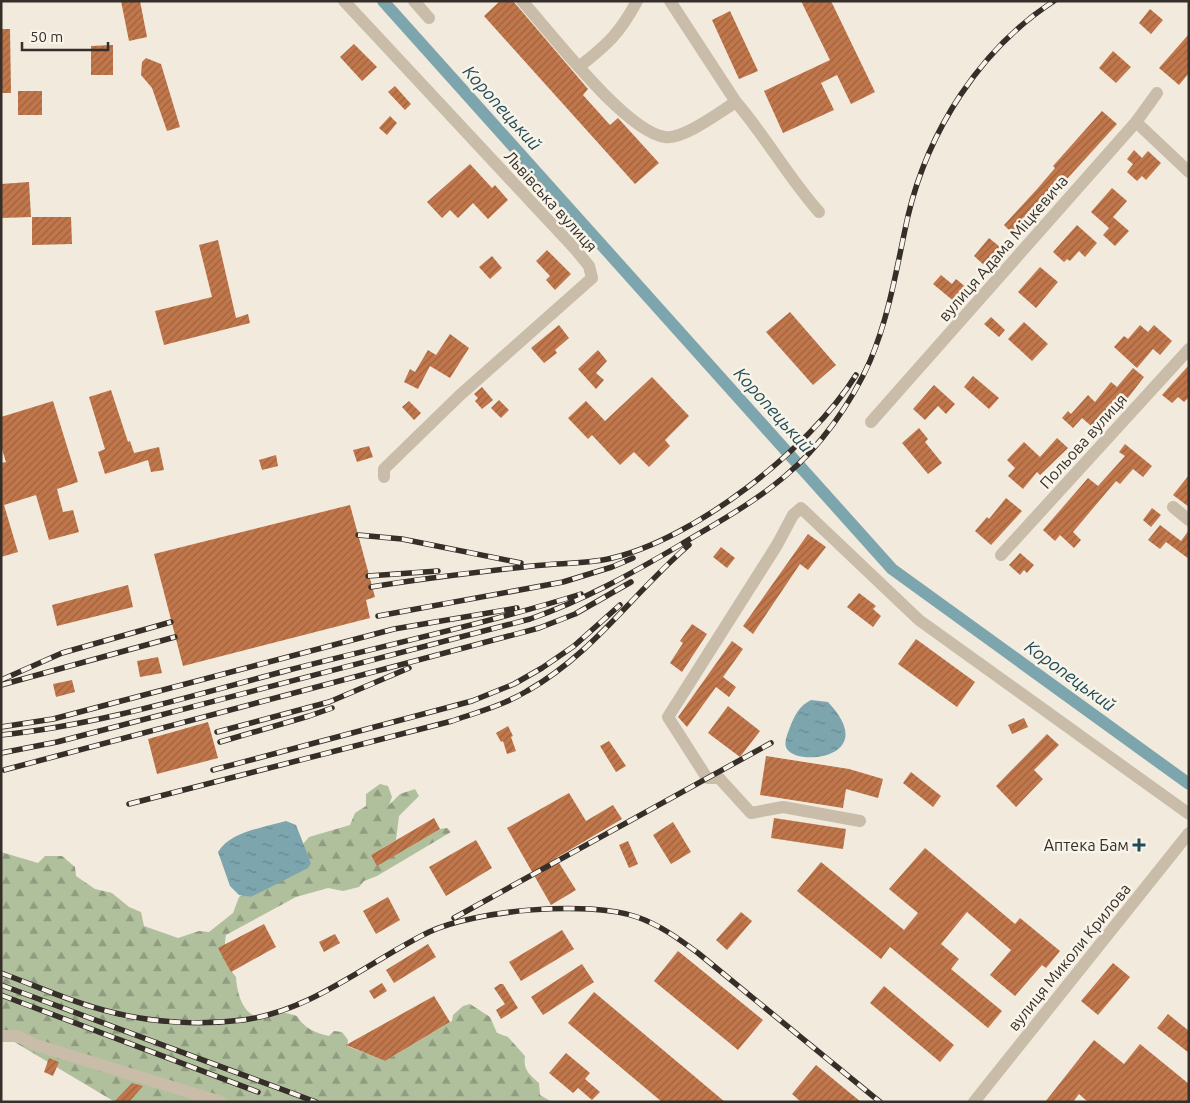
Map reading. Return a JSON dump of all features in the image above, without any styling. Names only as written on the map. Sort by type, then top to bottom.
[{"type":"street","name":"Львівська вулиця","points":[[344,1],[576,250],[589,266],[592,278],[458,396],[394,457],[384,469],[384,477]]},
{"type":"street","points":[[414,1],[429,18]]},
{"type":"street","points":[[522,1],[580,66],[635,122],[666,138],[681,135],[736,102]]},
{"type":"street","points":[[580,66],[608,44],[624,27],[637,1]]},
{"type":"street","points":[[670,1],[736,102],[755,124],[788,175],[819,212]]},
{"type":"street","name":"вулиця Адама Міцкевича","points":[[871,422],[1136,122],[1157,93]]},
{"type":"street","points":[[1136,122],[1189,172]]},
{"type":"street","name":"Польова вулиця","points":[[1001,555],[1189,349]]},
{"type":"street","points":[[1173,507],[1189,520]]},
{"type":"street","points":[[860,821],[783,808],[752,813],[719,778],[707,778],[668,717],[794,515],[801,508],[920,620],[1189,814]]},
{"type":"street","name":"вулиця Миколи Крилова","points":[[974,1102],[1189,832]]},
{"type":"street","points":[[1,1036],[17,1036],[36,1045],[220,1102]]},
{"type":"green space","points":[[380,784],[388,786],[392,797],[389,805],[400,794],[415,789],[419,796],[399,816],[396,840],[371,855],[377,865],[440,829],[447,828],[451,832],[377,876],[364,881],[359,887],[343,891],[328,888],[296,897],[226,935],[226,957],[236,977],[239,996],[245,1008],[255,1016],[262,1018],[281,1013],[297,1016],[310,1029],[329,1036],[334,1031],[342,1032],[348,1040],[347,1046],[385,1061],[452,1021],[453,1015],[463,1006],[470,1004],[490,1017],[497,1033],[508,1037],[525,1056],[526,1068],[539,1083],[540,1095],[552,1102],[115,1102],[1,1034],[1,852],[38,863],[45,856],[62,856],[75,867],[76,876],[95,889],[112,893],[129,907],[141,912],[144,926],[178,938],[199,931],[209,932],[233,913],[239,897],[243,895],[251,897],[311,863],[303,844],[309,837],[350,825],[355,813],[366,806],[366,794]]},
{"type":"water","points":[[811,700],[828,702],[842,721],[845,736],[841,746],[832,753],[819,757],[806,757],[794,754],[786,747],[787,735],[796,715],[803,705]]},
{"type":"water","points":[[286,821],[296,825],[311,863],[308,868],[251,897],[239,895],[230,886],[218,852],[231,839],[239,835]]},
{"type":"building","points":[[121,1],[140,1],[147,37],[129,41]]},
{"type":"building","points":[[500,1],[513,1],[588,89],[583,95],[610,125],[618,118],[659,163],[635,184],[484,16]]},
{"type":"building","points":[[801,1],[831,1],[875,92],[851,104],[837,75],[821,83],[834,110],[783,133],[764,91],[830,60]]},
{"type":"building","points":[[1150,9],[1163,20],[1151,34],[1139,23]]},
{"type":"building","points":[[730,11],[758,71],[739,79],[712,20]]},
{"type":"building","points":[[1,29],[10,29],[11,93],[1,93]]},
{"type":"building","points":[[1189,34],[1189,73],[1179,85],[1159,68]]},
{"type":"building","points":[[354,44],[377,67],[362,81],[340,57]]},
{"type":"building","points":[[113,45],[113,75],[91,75],[91,46]]},
{"type":"building","points":[[1113,51],[1131,67],[1116,83],[1099,68]]},
{"type":"building","points":[[146,58],[161,64],[180,127],[167,131],[152,88],[141,75],[142,62]]},
{"type":"building","points":[[395,86],[411,104],[405,110],[388,92]]},
{"type":"building","points":[[18,91],[42,91],[42,115],[18,115]]},
{"type":"building","points":[[1102,111],[1117,124],[1015,236],[1004,225],[1038,188],[1055,168],[1053,166]]},
{"type":"building","points":[[390,116],[397,123],[387,135],[379,128]]},
{"type":"building","points":[[1134,150],[1142,158],[1148,151],[1161,163],[1146,180],[1142,176],[1137,181],[1127,172],[1133,164],[1127,159]]},
{"type":"building","points":[[470,164],[492,188],[495,185],[508,200],[488,219],[473,203],[458,218],[450,210],[442,218],[427,202]]},
{"type":"building","points":[[29,182],[31,217],[1,218],[1,184]]},
{"type":"building","points":[[1112,188],[1127,201],[1113,217],[1129,231],[1115,246],[1103,235],[1109,228],[1091,212]]},
{"type":"building","points":[[32,217],[71,217],[72,244],[32,245]]},
{"type":"building","points":[[1077,225],[1097,243],[1085,257],[1079,251],[1070,261],[1067,259],[1064,262],[1053,252]]},
{"type":"building","points":[[989,238],[1000,247],[997,250],[1001,253],[990,266],[987,263],[984,265],[974,256]]},
{"type":"building","points":[[218,240],[236,318],[248,314],[250,323],[164,345],[155,311],[212,297],[199,245]]},
{"type":"building","points":[[547,250],[571,274],[555,290],[546,280],[550,276],[536,261]]},
{"type":"building","points":[[492,256],[502,268],[490,279],[479,267]]},
{"type":"building","points":[[1040,267],[1058,282],[1036,308],[1018,292]]},
{"type":"building","points":[[941,275],[952,284],[956,279],[968,289],[956,303],[933,284]]},
{"type":"building","points":[[790,312],[836,365],[813,385],[766,332]]},
{"type":"building","points":[[991,317],[1005,330],[999,337],[984,324]]},
{"type":"building","points":[[1024,322],[1048,344],[1032,361],[1008,339]]},
{"type":"building","points":[[559,325],[569,338],[555,350],[557,353],[544,363],[531,348]]},
{"type":"building","points":[[1140,325],[1148,332],[1154,325],[1172,341],[1160,355],[1153,349],[1137,368],[1114,347],[1124,336],[1128,339]]},
{"type":"building","points":[[450,334],[469,348],[450,378],[430,366],[418,389],[404,382],[410,369],[415,372],[428,350],[436,355]]},
{"type":"building","points":[[598,350],[607,361],[596,373],[604,380],[596,389],[578,369]]},
{"type":"building","points":[[1189,365],[1189,397],[1184,402],[1178,397],[1172,403],[1162,395]]},
{"type":"building","points":[[1133,368],[1144,377],[1117,412],[1115,410],[1097,431],[1082,418],[1073,428],[1062,418],[1068,411],[1071,414],[1088,395],[1095,402],[1111,382],[1117,387]]},
{"type":"building","points":[[973,376],[999,398],[989,409],[964,387]]},
{"type":"building","points":[[652,377],[689,416],[665,440],[670,446],[649,467],[634,452],[620,465],[592,435],[588,439],[568,418],[586,401],[605,421]]},
{"type":"building","points":[[934,385],[955,404],[946,414],[938,406],[925,420],[913,409]]},
{"type":"building","points":[[482,387],[493,400],[482,409],[475,401],[478,398],[474,394]]},
{"type":"building","points":[[111,390],[128,442],[130,441],[134,453],[159,447],[164,470],[151,472],[148,460],[105,474],[98,452],[105,449],[89,397]]},
{"type":"building","points":[[499,400],[509,410],[501,418],[491,408]]},
{"type":"building","points":[[53,401],[78,482],[57,489],[63,512],[73,510],[79,532],[49,540],[36,495],[4,505],[18,552],[1,557],[1,463],[6,462],[1,446],[1,417]]},
{"type":"building","points":[[409,401],[421,413],[414,420],[402,407]]},
{"type":"building","points":[[919,428],[928,439],[925,442],[942,463],[928,474],[902,443]]},
{"type":"building","points":[[1057,438],[1068,448],[1040,475],[1037,472],[1023,489],[1008,476],[1015,468],[1007,460],[1024,442],[1040,457]]},
{"type":"building","points":[[1125,444],[1152,466],[1143,477],[1133,469],[1120,484],[1116,481],[1073,532],[1081,540],[1074,548],[1060,535],[1055,541],[1043,530],[1088,478],[1098,486],[1125,456],[1119,452]]},
{"type":"building","points":[[369,446],[373,457],[357,462],[353,450]]},
{"type":"building","points":[[276,455],[278,466],[262,470],[259,460]]},
{"type":"building","points":[[1189,475],[1189,507],[1173,495]]},
{"type":"building","points":[[1006,498],[1022,511],[991,545],[975,531],[987,517],[989,519]]},
{"type":"building","points":[[350,505],[375,597],[366,600],[370,618],[183,666],[154,554]]},
{"type":"building","points":[[1152,508],[1161,515],[1151,527],[1143,520]]},
{"type":"building","points":[[1160,525],[1181,541],[1189,530],[1189,559],[1166,542],[1160,549],[1148,540]]},
{"type":"building","points":[[808,534],[826,547],[808,570],[800,564],[753,634],[743,626]]},
{"type":"building","points":[[721,547],[735,558],[727,568],[713,557]]},
{"type":"building","points":[[1020,553],[1034,565],[1027,573],[1024,570],[1020,575],[1009,565]]},
{"type":"building","points":[[128,585],[133,607],[57,626],[52,605]]},
{"type":"building","points":[[859,593],[876,606],[873,609],[881,616],[873,627],[847,607]]},
{"type":"building","points":[[692,624],[707,634],[682,672],[670,663],[683,643],[680,641]]},
{"type":"building","points":[[916,639],[975,682],[957,707],[898,664]]},
{"type":"building","points":[[732,641],[743,649],[723,677],[736,687],[729,697],[716,687],[687,727],[678,717]]},
{"type":"building","points":[[158,657],[162,673],[140,677],[137,661]]},
{"type":"building","points":[[72,680],[75,692],[56,697],[53,684]]},
{"type":"building","points":[[728,706],[760,731],[740,757],[708,733]]},
{"type":"building","points":[[1024,718],[1028,727],[1012,734],[1008,725]]},
{"type":"building","points":[[208,722],[218,758],[157,774],[148,739]]},
{"type":"building","points":[[508,726],[513,736],[511,737],[516,751],[507,754],[503,741],[501,742],[496,733]]},
{"type":"building","points":[[1047,734],[1059,745],[1034,770],[1043,779],[1016,807],[996,786]]},
{"type":"building","points":[[609,741],[626,766],[616,772],[600,746]]},
{"type":"building","points":[[766,756],[849,769],[883,779],[878,798],[846,789],[843,808],[760,795]]},
{"type":"building","points":[[911,772],[941,796],[933,807],[903,783]]},
{"type":"building","points":[[569,793],[586,821],[613,805],[622,819],[556,858],[576,890],[551,905],[507,828]]},
{"type":"building","points":[[434,818],[440,829],[377,866],[371,855]]},
{"type":"building","points":[[774,818],[846,829],[843,849],[771,838]]},
{"type":"building","points":[[673,822],[691,852],[671,864],[653,835]]},
{"type":"building","points":[[476,840],[492,868],[446,896],[429,867]]},
{"type":"building","points":[[628,841],[638,864],[629,868],[619,845]]},
{"type":"building","points":[[925,848],[1015,924],[1020,918],[1060,951],[1046,968],[1042,965],[1015,996],[990,975],[1011,950],[967,912],[941,944],[959,959],[951,969],[1002,1011],[988,1028],[890,947],[881,959],[797,891],[821,862],[904,930],[918,913],[889,889]]},
{"type":"building","points":[[388,897],[400,920],[376,934],[363,911]]},
{"type":"building","points":[[741,912],[752,921],[727,950],[716,940]]},
{"type":"building","points":[[264,924],[276,947],[231,972],[218,948]]},
{"type":"building","points":[[562,930],[574,949],[521,981],[509,962]]},
{"type":"building","points":[[335,934],[340,943],[324,952],[319,942]]},
{"type":"building","points":[[428,944],[436,957],[394,983],[386,970]]},
{"type":"building","points":[[678,951],[763,1020],[738,1050],[654,981]]},
{"type":"building","points":[[1113,963],[1130,977],[1098,1015],[1081,1001]]},
{"type":"building","points":[[582,964],[594,982],[543,1015],[531,997]]},
{"type":"building","points":[[382,983],[387,991],[374,999],[369,991]]},
{"type":"building","points":[[503,984],[518,1008],[501,1019],[496,1010],[505,1004],[494,988]]},
{"type":"building","points":[[884,986],[954,1045],[940,1062],[870,1003]]},
{"type":"building","points":[[594,992],[725,1102],[662,1102],[568,1023]]},
{"type":"building","points":[[434,996],[450,1022],[385,1061],[346,1045]]},
{"type":"building","points":[[1168,1014],[1189,1031],[1189,1053],[1157,1028]]},
{"type":"building","points":[[1094,1040],[1124,1064],[1140,1044],[1189,1084],[1189,1102],[1088,1102],[1079,1094],[1073,1102],[1045,1102]]},
{"type":"building","points":[[566,1053],[590,1073],[585,1079],[600,1092],[592,1100],[578,1088],[573,1093],[549,1073]]},
{"type":"building","points":[[49,1058],[59,1062],[53,1076],[44,1072]]},
{"type":"building","points":[[816,1065],[861,1102],[801,1102],[792,1094]]},
{"type":"building","points":[[132,1083],[143,1086],[129,1102],[114,1102]]},
{"type":"waterway","name":"Коропецький","points":[[383,1],[892,569],[1189,784]]},
{"type":"railway","points":[[1,753],[57,742],[530,619],[569,604],[625,576],[662,556],[759,496],[784,477],[822,438],[854,393],[870,361],[883,325],[917,184],[943,123],[981,68],[1003,43],[1027,21],[1054,1]]},
{"type":"railway","points":[[371,587],[541,565],[599,561],[641,549],[676,533],[712,512],[747,488],[780,461],[810,432],[836,403],[856,375]]},
{"type":"railway","points":[[358,535],[402,539],[521,563]]},
{"type":"railway","points":[[129,804],[452,721],[509,700],[551,676],[572,659],[689,545]]},
{"type":"railway","points":[[378,616],[563,582],[612,567],[633,558]]},
{"type":"railway","points":[[368,576],[438,571]]},
{"type":"railway","points":[[4,770],[539,628],[575,614],[631,582]]},
{"type":"railway","points":[[1,735],[110,717],[472,625],[581,594]]},
{"type":"railway","points":[[213,770],[472,701],[514,684],[574,646],[620,605]]},
{"type":"railway","points":[[1,727],[53,719],[394,629],[517,608]]},
{"type":"railway","points":[[1,680],[62,653],[171,622]]},
{"type":"railway","points":[[1,685],[175,637]]},
{"type":"railway","points":[[217,732],[329,702],[409,668]]},
{"type":"railway","points":[[220,742],[332,708]]},
{"type":"railway","points":[[454,918],[771,743]]},
{"type":"railway","points":[[1,973],[86,1005],[130,1016],[179,1022],[243,1020],[293,1007],[339,984],[406,944],[449,924],[503,913],[532,910],[562,908],[616,912],[637,917],[654,924],[698,953],[880,1102]]},
{"type":"railway","points":[[1,985],[316,1102]]},
{"type":"railway","points":[[1,995],[258,1092]]},
{"type":"place","name":"Аптека Бам","points":[[1139,845]]}]
